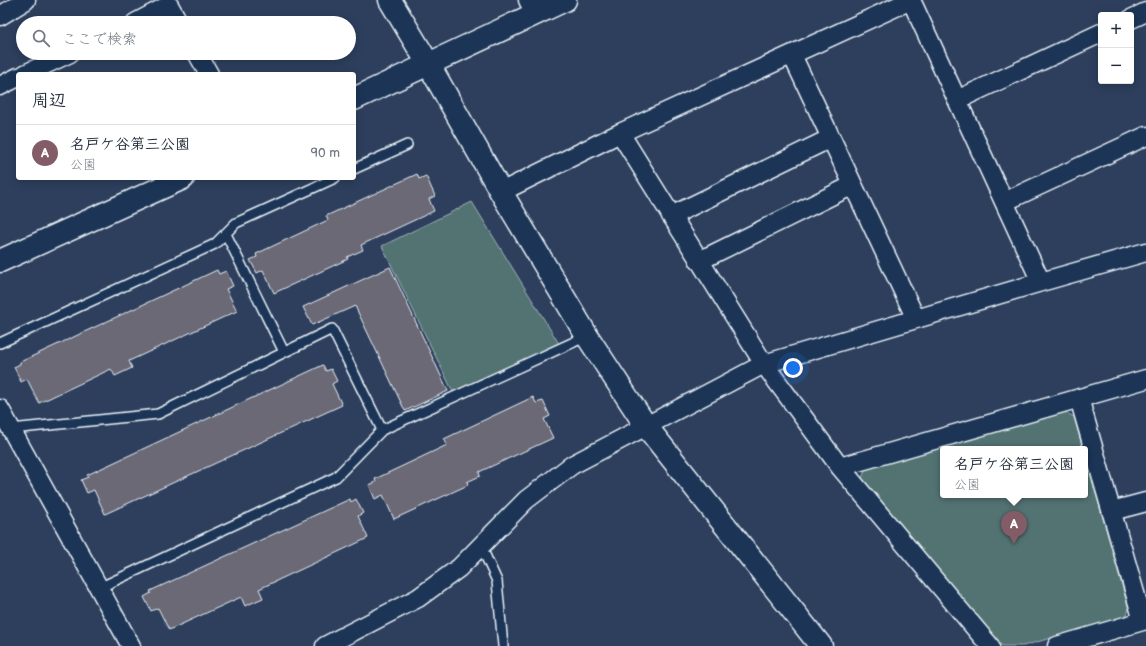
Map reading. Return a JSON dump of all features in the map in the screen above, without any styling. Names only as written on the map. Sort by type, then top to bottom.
[{"type":"street","points":[[0,16],[26,0]]},
{"type":"street","points":[[390,0],[429,64],[501,192],[587,336],[646,426],[821,646]]},
{"type":"street","points":[[356,98],[429,64],[531,7],[565,0]]},
{"type":"street","points":[[501,192],[620,133],[911,0],[1041,282]]},
{"type":"street","points":[[148,16],[169,5],[175,16]]},
{"type":"street","points":[[1134,18],[1146,12]]},
{"type":"street","points":[[957,100],[1098,34]]},
{"type":"street","points":[[792,55],[916,319]]},
{"type":"street","points":[[29,72],[55,60]]},
{"type":"street","points":[[201,60],[208,72]]},
{"type":"street","points":[[0,86],[16,78]]},
{"type":"street","points":[[620,133],[764,364],[840,467],[990,646]]},
{"type":"street","points":[[1004,202],[1146,136]]},
{"type":"street","points":[[671,216],[831,138]]},
{"type":"street","points":[[0,261],[179,180]]},
{"type":"street","points":[[699,261],[853,185]]},
{"type":"street","points":[[325,646],[418,598],[459,568],[526,500],[572,465],[764,364],[1146,252]]},
{"type":"street","points":[[840,467],[1146,378]]},
{"type":"street","points":[[1057,646],[1144,621],[1079,398]]},
{"type":"street","points":[[0,409],[131,646]]},
{"type":"street","points":[[1112,512],[1146,502]]},
{"type":"lane","points":[[356,168],[407,145]]},
{"type":"lane","points":[[0,343],[215,244],[236,223],[331,180]]},
{"type":"lane","points":[[226,234],[284,352]]},
{"type":"lane","points":[[11,429],[158,414],[332,328],[382,430]]},
{"type":"lane","points":[[99,588],[336,477],[382,430],[587,336]]},
{"type":"lane","points":[[481,546],[497,582],[503,646]]},
{"type":"green space","points":[[472,202],[561,347],[455,396],[382,246]]},
{"type":"green space","points":[[1065,412],[1074,417],[1082,446],[944,446]]},
{"type":"green space","points":[[940,447],[940,498],[1088,498],[1088,466],[1129,610],[1125,617],[1023,646],[1002,646],[862,478],[866,468]]},
{"type":"building","points":[[417,174],[419,179],[426,176],[435,196],[429,199],[434,211],[361,245],[363,250],[347,257],[348,259],[274,293],[263,270],[257,273],[250,260],[257,257],[256,254],[328,220],[326,216]]},
{"type":"building","points":[[390,267],[448,391],[405,411],[355,306],[312,325],[303,307]]},
{"type":"building","points":[[217,270],[219,274],[226,271],[233,286],[226,289],[237,311],[129,361],[132,368],[115,376],[111,369],[39,403],[27,379],[21,382],[14,367],[20,364],[20,362]]},
{"type":"building","points":[[323,365],[326,371],[331,369],[337,381],[332,384],[342,405],[105,514],[94,490],[87,493],[81,480],[88,477],[87,475]]},
{"type":"building","points":[[533,397],[536,403],[543,401],[550,416],[544,419],[553,438],[479,472],[480,476],[467,482],[468,485],[394,519],[383,495],[375,499],[369,485],[376,482],[375,479],[447,445],[444,439]]},
{"type":"building","points":[[350,499],[351,502],[356,499],[363,513],[358,516],[368,538],[259,589],[263,598],[245,606],[241,597],[169,630],[158,608],[151,611],[144,597],[151,593],[150,591]]},
{"type":"place","name":"名戸ケ谷第三公園","points":[[1014,544]]}]
